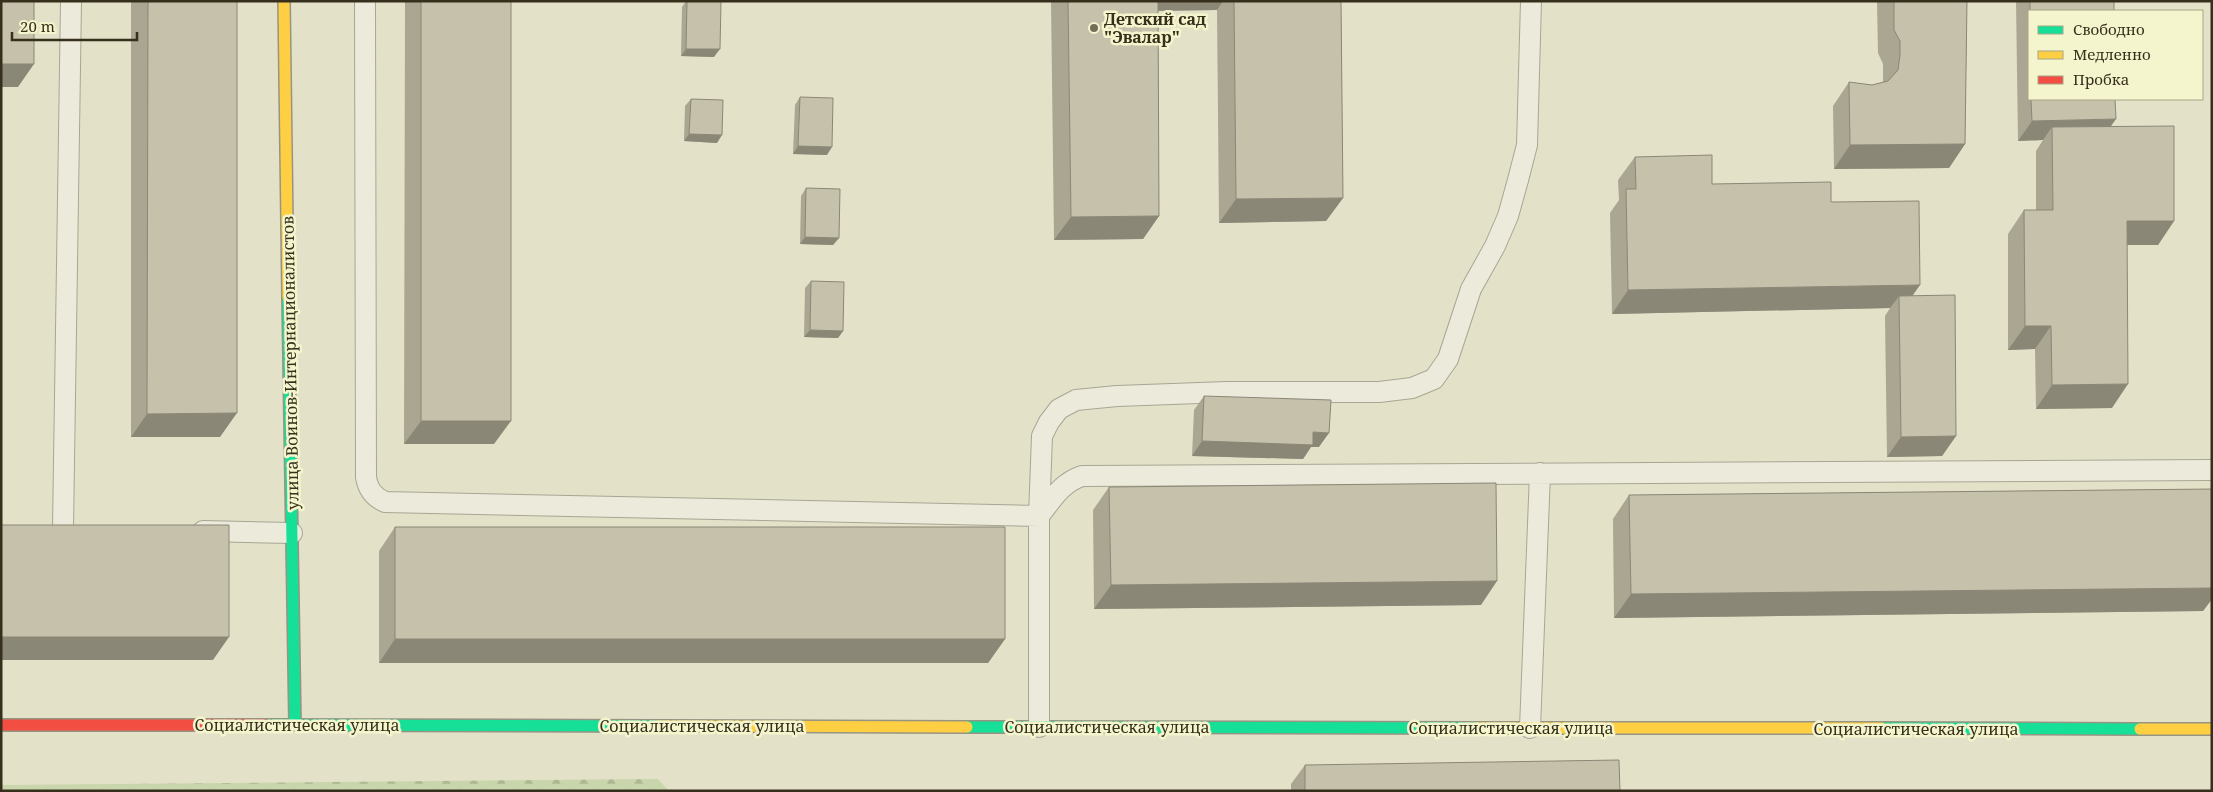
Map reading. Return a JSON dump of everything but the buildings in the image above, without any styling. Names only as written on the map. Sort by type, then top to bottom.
[{"type":"street","name":"улица Воинов-Интернационалистов","points":[[284,1],[295,725]]},
{"type":"street","name":"Социалистическая улица","points":[[1,725],[2212,730]]},
{"type":"lane","points":[[71,1],[54,528],[83,529]]},
{"type":"lane","points":[[365,1],[366,477],[367,486],[378,499],[385,502],[1039,516]]},
{"type":"lane","points":[[1039,726],[1039,516],[1042,436],[1048,422],[1059,409],[1076,400],[1117,396],[1227,392],[1380,392],[1412,388],[1434,379],[1448,359],[1471,289],[1495,246],[1508,216],[1527,145],[1531,1]]},
{"type":"lane","points":[[1039,516],[1061,488],[1070,480],[1082,476],[2212,470]]},
{"type":"lane","points":[[1530,728],[1540,473]]},
{"type":"lane","points":[[183,530],[292,533]]},
{"type":"green space","points":[[658,779],[669,791],[1,791],[1,785]]},
{"type":"traffic: fast","points":[[288,297],[295,725]]},
{"type":"traffic: fast","points":[[268,725],[659,726]]},
{"type":"traffic: fast","points":[[967,727],[1477,728]]},
{"type":"traffic: fast","points":[[1882,728],[2140,729]]},
{"type":"traffic: slow","points":[[284,1],[288,297]]},
{"type":"traffic: slow","points":[[659,726],[967,727]]},
{"type":"traffic: slow","points":[[1477,728],[1882,728]]},
{"type":"traffic: slow","points":[[2140,729],[2212,729]]},
{"type":"traffic: jam","points":[[1,725],[268,725]]},
{"type":"place","name":"Детский сад \"Эвалар\"","points":[[1094,28]]}]
